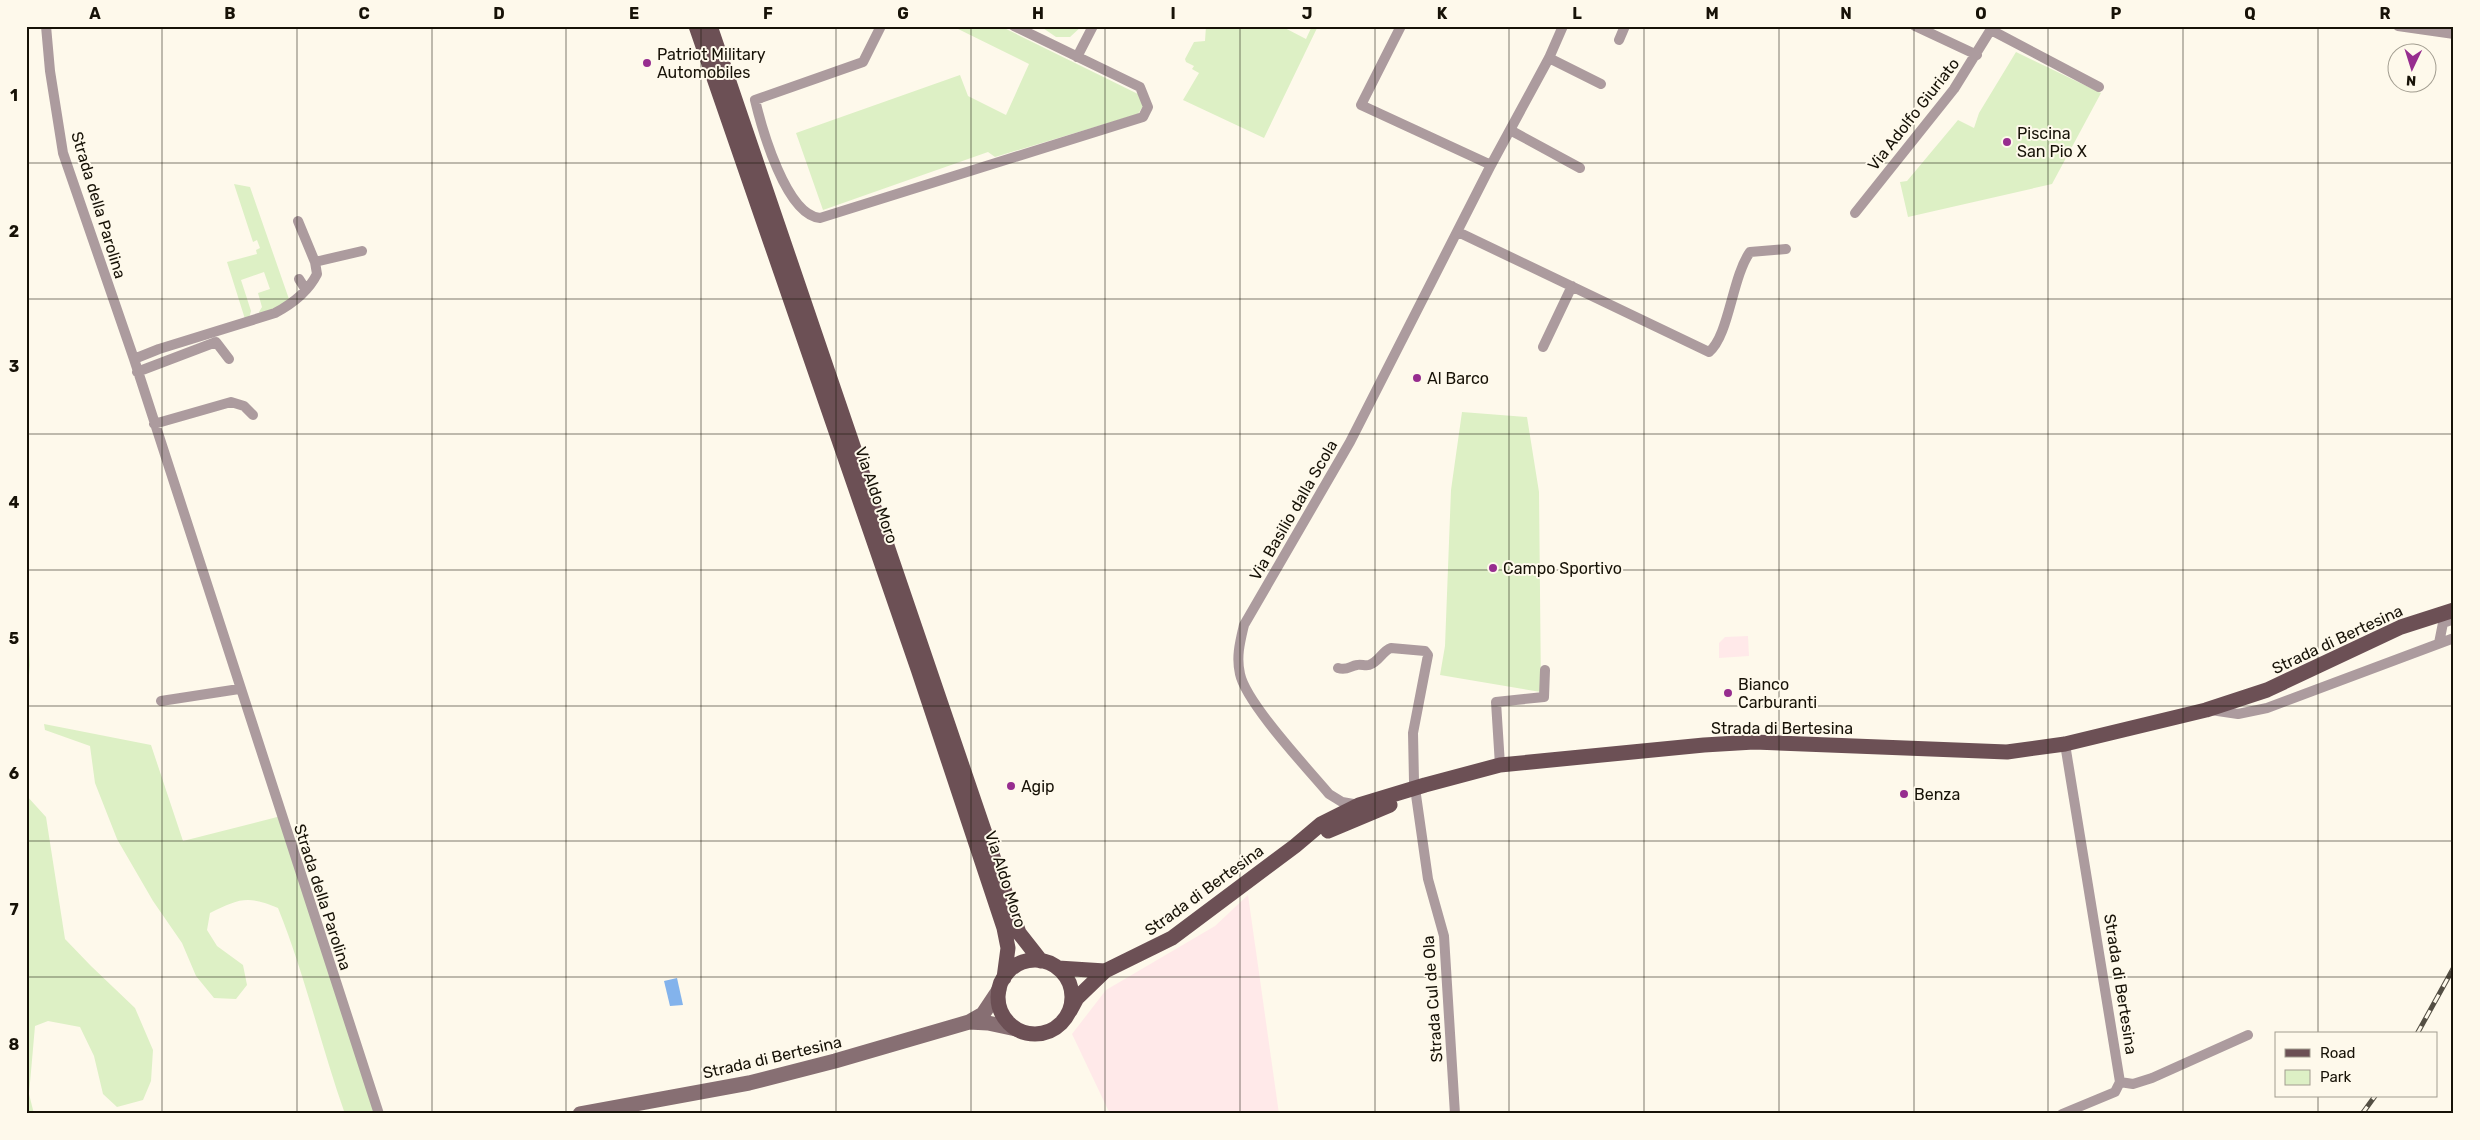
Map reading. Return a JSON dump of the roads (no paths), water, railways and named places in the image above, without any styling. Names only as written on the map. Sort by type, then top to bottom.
[{"type":"main road","name":"Via Aldo Moro","points":[[696,26],[918,669],[1004,928],[1008,948],[1002,984]]},
{"type":"main road","name":"Via Aldo Moro","points":[[710,26],[1019,933],[1040,961]]},
{"type":"main road","name":"Strada di Bertesina","points":[[1295,846],[1415,792],[1500,765],[1754,742],[2007,752],[2065,744],[2206,710],[2267,690],[2401,627],[2454,610]]},
{"type":"main road","name":"Strada di Bertesina","points":[[1016,1029],[1037,1034],[1050,1031],[1062,1023],[1077,998],[1104,971],[1172,938],[1295,846],[1307,833],[1344,807],[1359,806],[1415,792]]},
{"type":"main road","name":"Strada di Bertesina","points":[[1002,984],[1009,972],[1024,963],[1040,961],[1058,968],[1104,971]]},
{"type":"main road","points":[[1058,968],[1066,977],[1071,988],[1070,1011]]},
{"type":"main road","points":[[1002,984],[1000,1008],[1009,1023],[1016,1029]]},
{"type":"street","name":"Strada della Parolina","points":[[46,26],[50,71],[64,153],[134,359],[379,1114]]},
{"type":"street","points":[[881,26],[863,62],[755,100],[763,133],[788,191],[804,212],[811,217],[820,218],[1142,117],[1148,107],[1140,87],[1014,26]]},
{"type":"street","points":[[1077,57],[1093,26]]},
{"type":"street","points":[[1401,26],[1361,105],[1491,165]]},
{"type":"street","name":"Via Basilio dalla Scola","points":[[1344,807],[1329,794],[1250,696],[1240,675],[1238,651],[1244,625],[1350,442],[1491,165],[1549,58],[1563,26]]},
{"type":"street","points":[[1619,40],[1625,26]]},
{"type":"street","points":[[1915,26],[1977,55]]},
{"type":"street","points":[[2398,26],[2454,34]]},
{"type":"street","name":"Via Adolfo Giuriato","points":[[1855,213],[1954,89],[1977,55],[1992,28],[2099,87]]},
{"type":"street","points":[[1549,58],[1600,84]]},
{"type":"street","points":[[1510,130],[1580,168]]},
{"type":"street","points":[[134,359],[159,349],[275,313],[286,307],[306,290],[317,274],[315,262],[298,221]]},
{"type":"street","points":[[1458,232],[1709,352],[1718,339],[1739,272],[1750,252],[1786,249]]},
{"type":"street","points":[[315,262],[362,250]]},
{"type":"street","points":[[299,279],[306,290]]},
{"type":"street","points":[[1544,346],[1572,286]]},
{"type":"street","points":[[137,372],[216,342],[229,359]]},
{"type":"street","points":[[154,424],[231,402],[244,406],[253,415]]},
{"type":"street","points":[[2439,644],[2443,623],[2454,619]]},
{"type":"street","name":"Strada di Bertesina","points":[[2206,710],[2238,714],[2267,708],[2454,638]]},
{"type":"street","points":[[1338,668],[1347,669],[1358,664],[1368,665],[1375,663],[1386,650],[1391,648],[1425,651],[1428,655],[1414,733],[1415,792]]},
{"type":"street","points":[[1500,765],[1496,702],[1544,697],[1545,670]]},
{"type":"street","points":[[160,701],[240,689]]},
{"type":"street","name":"Strada di Bertesina","points":[[2065,744],[2120,1082]]},
{"type":"street","name":"Strada Cul de Ola","points":[[1415,792],[1428,879],[1444,936],[1455,1114]]},
{"type":"street","points":[[1328,820],[1332,806],[1329,794]]},
{"type":"street","points":[[1320,834],[1326,826],[1342,818],[1344,807]]},
{"type":"street","name":"Strada di Bertesina","points":[[580,1114],[749,1083],[835,1061],[969,1022],[983,1014],[1002,984]]},
{"type":"street","name":"Strada di Bertesina","points":[[969,1022],[988,1023],[1016,1029]]},
{"type":"street","points":[[2062,1114],[2115,1092],[2120,1082],[2133,1084],[2152,1078],[2248,1035]]},
{"type":"water","points":[[677,978],[683,1005],[670,1006],[664,981]]},
{"type":"railway","points":[[2418,1032],[2454,967]]},
{"type":"railway","points":[[2362,1114],[2374,1098]]},
{"type":"place","name":"Patriot Military Automobiles","points":[[647,63]]},
{"type":"place","name":"Piscina San Pio X","points":[[2007,142]]},
{"type":"place","name":"Al Barco","points":[[1417,378]]},
{"type":"place","name":"Campo Sportivo","points":[[1493,568]]},
{"type":"place","name":"Bianco Carburanti","points":[[1728,693]]},
{"type":"place","name":"Agip","points":[[1011,786]]},
{"type":"place","name":"Benza","points":[[1904,794]]}]
